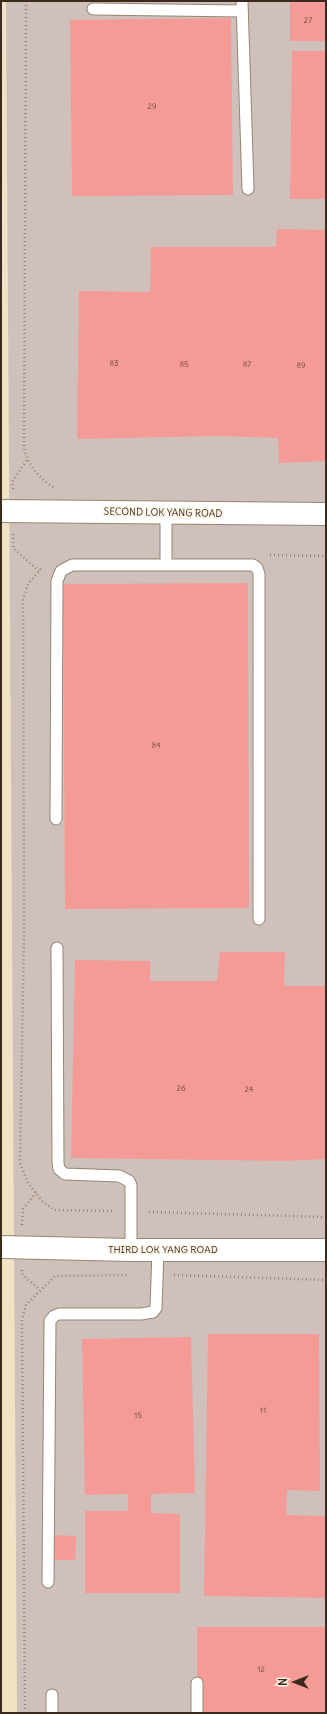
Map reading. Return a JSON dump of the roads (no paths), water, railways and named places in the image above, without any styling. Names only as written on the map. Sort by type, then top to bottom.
[{"type":"street","name":"SECOND LOK YANG ROAD","points":[[1,511],[326,514]]},
{"type":"street","name":"THIRD LOK YANG ROAD","points":[[1,1247],[131,1250],[326,1250]]},
{"type":"lane","points":[[93,9],[242,6],[248,189]]},
{"type":"lane","points":[[166,513],[166,564]]},
{"type":"lane","points":[[56,819],[58,576],[66,567],[72,565],[248,564],[257,568],[258,920]]},
{"type":"lane","points":[[57,948],[59,1169],[65,1174],[72,1175],[119,1176],[125,1178],[131,1185],[131,1250]]},
{"type":"lane","points":[[48,1582],[50,1321],[54,1316],[59,1314],[141,1314],[153,1312],[156,1308],[158,1250]]},
{"type":"lane","points":[[197,1683],[197,1713]]},
{"type":"lane","points":[[52,1695],[52,1713]]}]
